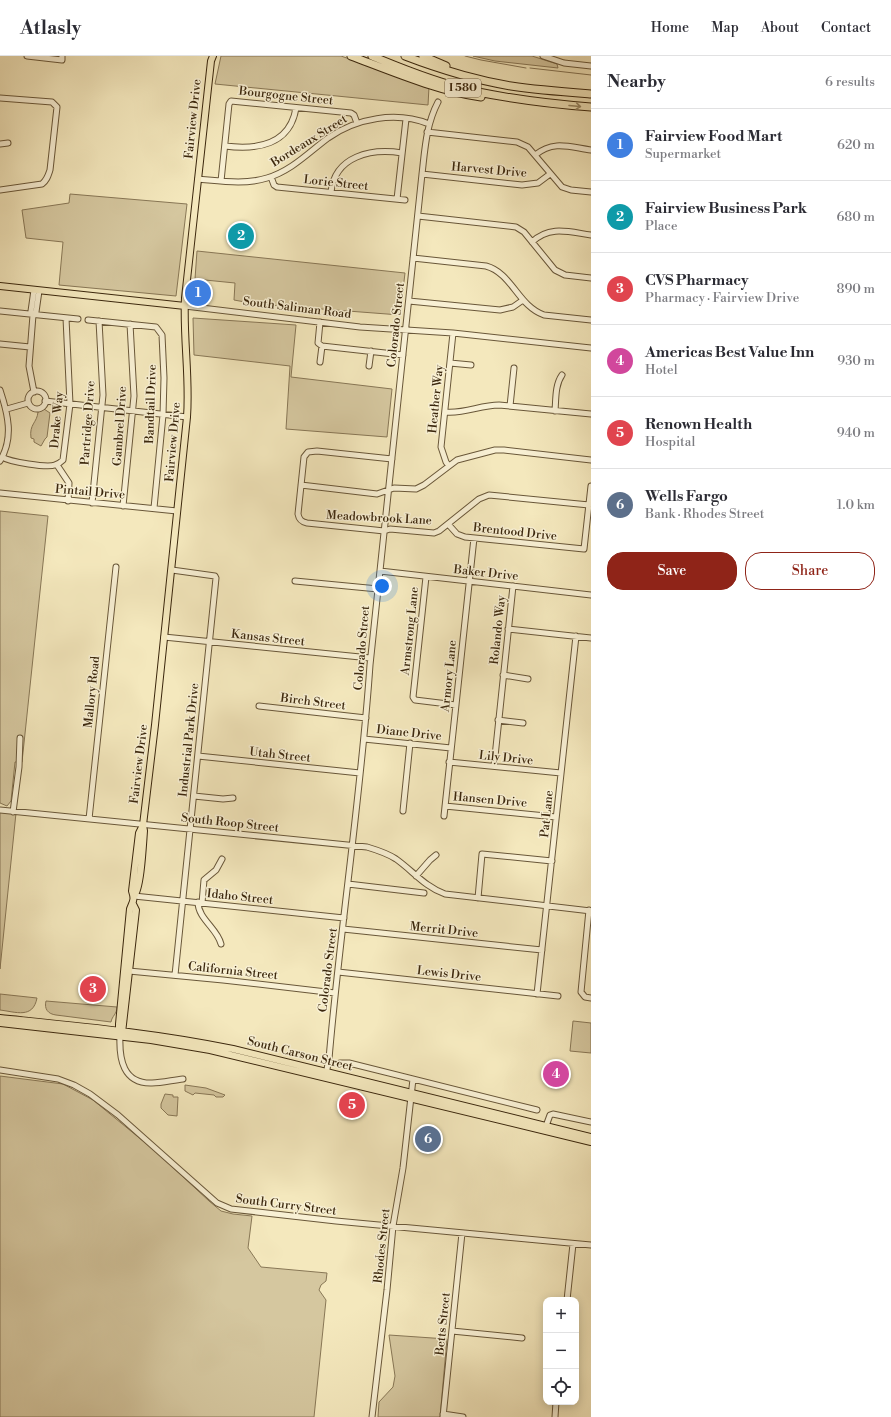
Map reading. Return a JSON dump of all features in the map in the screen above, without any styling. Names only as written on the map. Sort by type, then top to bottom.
[{"type":"highway","points":[[351,56],[420,81],[470,95],[540,105],[558,104]]},
{"type":"highway","name":"I 580","points":[[372,56],[419,75],[472,91],[511,98],[591,107]]},
{"type":"highway","name":"I 580","points":[[405,56],[448,71],[487,81],[589,94]]},
{"type":"highway","points":[[423,56],[455,69],[484,77],[589,94]]},
{"type":"main road","name":"Fairview Drive","points":[[121,1032],[136,910],[134,896],[138,891],[144,831],[143,824],[172,570],[187,417],[188,384],[185,306],[211,58]]},
{"type":"main road","name":"South Saliman Road","points":[[0,286],[185,306]]},
{"type":"main road","name":"Fairview Drive","points":[[121,1032],[130,910],[134,904]]},
{"type":"main road","name":"South Carson Street","points":[[0,1018],[38,1024],[185,1039],[411,1096],[544,1128],[591,1137]]},
{"type":"main road","name":"South Carson Street","points":[[0,1023],[38,1024]]},
{"type":"main road","name":"South Carson Street","points":[[544,1128],[591,1142]]},
{"type":"street","points":[[27,56],[62,58]]},
{"type":"street","points":[[543,56],[564,63],[591,66]]},
{"type":"street","points":[[0,98],[52,102],[56,106],[50,170],[45,181],[42,184],[0,190]]},
{"type":"street","name":"Bourgogne Street","points":[[225,146],[229,104],[230,101],[233,100],[351,113],[354,115],[357,123]]},
{"type":"street","name":"Colorado Street","points":[[326,1075],[364,739],[370,658],[422,174],[427,132],[438,102]]},
{"type":"street","points":[[221,181],[225,146],[245,148],[257,147],[270,142],[281,135],[290,126],[294,118],[296,108]]},
{"type":"street","name":"Bordeaux Street","points":[[198,179],[236,182],[252,181],[271,177],[298,162],[339,131],[357,123],[387,117],[423,121],[429,124]]},
{"type":"street","points":[[397,199],[406,119]]},
{"type":"street","points":[[427,132],[517,142],[528,147],[550,174],[564,188],[591,192]]},
{"type":"street","points":[[0,144],[8,143]]},
{"type":"street","points":[[535,155],[543,149],[555,146],[591,150]]},
{"type":"street","points":[[331,192],[336,175],[348,162],[372,152],[383,151],[402,153]]},
{"type":"street","name":"Harvest Drive","points":[[422,174],[522,185],[538,183],[550,174]]},
{"type":"street","name":"Lorie Street","points":[[271,177],[272,182],[277,187],[406,200]]},
{"type":"street","points":[[418,216],[511,226],[524,232],[555,270],[565,275],[591,278]]},
{"type":"street","points":[[532,242],[544,233],[551,231],[591,235]]},
{"type":"street","points":[[413,258],[494,268],[503,275],[533,310],[544,315],[591,320]]},
{"type":"street","points":[[34,392],[29,366],[33,315],[36,312],[36,290]]},
{"type":"street","points":[[409,301],[500,310],[513,307],[523,300]]},
{"type":"street","name":"South Saliman Road","points":[[185,306],[385,329],[406,329],[453,333],[591,348]]},
{"type":"street","points":[[0,311],[78,319]]},
{"type":"street","name":"Drake Way","points":[[1,459],[14,462],[53,466],[57,465],[63,460],[70,404],[66,318]]},
{"type":"street","name":"Bandtail Drive","points":[[88,320],[156,327],[162,335],[163,414],[154,508]]},
{"type":"street","name":"Partridge Drive","points":[[92,503],[103,395],[99,321]]},
{"type":"street","points":[[320,322],[318,343],[322,346],[403,355]]},
{"type":"street","name":"Gambrel Drive","points":[[123,506],[134,396],[130,324]]},
{"type":"street","name":"Heather Way","points":[[449,466],[446,462],[441,447],[453,333]]},
{"type":"street","points":[[0,344],[30,347]]},
{"type":"street","points":[[320,362],[322,346]]},
{"type":"street","points":[[369,366],[371,351]]},
{"type":"street","points":[[450,363],[470,365]]},
{"type":"street","points":[[510,406],[514,368]]},
{"type":"street","points":[[555,411],[557,385],[562,374]]},
{"type":"street","points":[[0,390],[7,409],[9,422],[8,436],[1,459]]},
{"type":"street","points":[[34,392],[42,394],[45,401],[43,407],[37,409],[32,408],[28,403],[28,398],[34,392]]},
{"type":"street","points":[[45,401],[187,417]]},
{"type":"street","points":[[7,409],[28,403]]},
{"type":"street","points":[[444,412],[456,413],[492,405],[591,414]]},
{"type":"street","points":[[392,459],[316,451],[308,452],[304,457],[301,485],[377,494],[394,488],[412,490],[420,488],[460,459],[500,450],[591,460]]},
{"type":"street","points":[[57,465],[69,483],[68,500]]},
{"type":"street","name":"Meadowbrook Lane","points":[[301,485],[298,514],[301,521],[307,523],[384,531],[390,529],[434,533],[448,524],[479,499],[489,495],[589,505]]},
{"type":"street","points":[[589,505],[591,486]]},
{"type":"street","name":"Pintail Drive","points":[[0,493],[178,511]]},
{"type":"street","name":"Brentood Drive","points":[[448,524],[460,535],[474,538],[584,549],[589,505]]},
{"type":"street","name":"Armory Lane","points":[[444,816],[474,538]]},
{"type":"street","name":"Mallory Road","points":[[89,819],[116,567]]},
{"type":"street","name":"Industrial Park Drive","points":[[172,570],[203,573],[216,576],[175,975]]},
{"type":"street","name":"Baker Drive","points":[[380,571],[591,595]]},
{"type":"street","name":"Armstrong Lane","points":[[426,576],[413,697],[415,700],[456,705]]},
{"type":"street","points":[[295,581],[378,589]]},
{"type":"street","name":"Rolando Way","points":[[494,766],[513,586]]},
{"type":"street","points":[[508,629],[591,638]]},
{"type":"street","name":"Pat Lane","points":[[537,994],[576,636]]},
{"type":"street","name":"Kansas Street","points":[[164,637],[370,658]]},
{"type":"street","name":"Rolando Way","points":[[503,675],[528,679]]},
{"type":"street","name":"Birch Street","points":[[258,706],[366,718]]},
{"type":"street","points":[[498,720],[523,723]]},
{"type":"street","points":[[13,812],[19,767],[20,738]]},
{"type":"street","name":"Diane Drive","points":[[364,739],[451,748]]},
{"type":"street","points":[[403,811],[410,743]]},
{"type":"street","name":"Utah Street","points":[[198,756],[360,773]]},
{"type":"street","name":"Lily Drive","points":[[449,762],[561,774]]},
{"type":"street","points":[[194,796],[223,799],[233,798]]},
{"type":"street","name":"Hansen Drive","points":[[445,806],[556,817]]},
{"type":"street","name":"South Roop Street","points":[[0,810],[367,847],[387,854],[435,890],[444,893],[590,910]]},
{"type":"street","points":[[478,898],[482,854],[552,861]]},
{"type":"street","points":[[416,876],[436,855]]},
{"type":"street","points":[[221,944],[216,933],[200,913],[198,908],[204,880],[216,870],[222,859]]},
{"type":"street","points":[[348,884],[424,893]]},
{"type":"street","name":"Idaho Street","points":[[134,896],[344,918]]},
{"type":"street","points":[[590,910],[588,942],[581,992],[585,997],[591,998]]},
{"type":"street","name":"Merrit Drive","points":[[343,929],[542,950]]},
{"type":"street","name":"California Street","points":[[129,971],[336,993]]},
{"type":"street","name":"Lewis Drive","points":[[338,972],[558,996]]},
{"type":"street","points":[[121,1032],[121,1061],[126,1071],[134,1078],[140,1082],[150,1084],[183,1079]]},
{"type":"street","points":[[340,1063],[349,1063],[413,1078],[537,1110]]},
{"type":"street","name":"South Curry Street","points":[[0,1070],[58,1079],[74,1085],[90,1094],[118,1115],[208,1196],[222,1206],[236,1210],[336,1221],[591,1245]]},
{"type":"street","name":"Rhodes Street","points":[[372,1417],[393,1226],[403,1168],[413,1078]]},
{"type":"street","points":[[544,1128],[550,1115],[553,1114],[591,1122]]},
{"type":"street","name":"Betts Street","points":[[443,1416],[462,1233]]},
{"type":"street","points":[[567,1297],[573,1244]]},
{"type":"street","points":[[452,1331],[522,1338]]},
{"type":"street","points":[[555,1417],[556,1405]]},
{"type":"street","points":[[443,1416],[463,1417]]},
{"type":"shaded area","points":[[221,56],[341,56],[429,87],[428,105],[215,84]]},
{"type":"shaded area","points":[[473,56],[532,56],[557,64],[558,68],[495,61]]},
{"type":"shaded area","points":[[70,194],[187,204],[176,296],[59,285],[63,242],[26,238],[22,210],[69,203]]},
{"type":"shaded area","points":[[197,251],[405,273],[400,315],[256,304],[234,300],[235,283],[195,279]]},
{"type":"shaded area","points":[[193,318],[296,325],[291,377],[392,389],[387,437],[286,429],[290,366],[194,355]]},
{"type":"shaded area","points":[[44,409],[50,413],[47,437],[41,446],[34,442],[34,439],[31,438],[31,430],[38,412]]},
{"type":"shaded area","points":[[0,511],[48,516],[22,762],[15,762],[11,801],[7,806],[0,803]]},
{"type":"shaded area","points":[[0,810],[16,813],[0,969]]},
{"type":"shaded area","points":[[0,994],[37,998],[32,1009],[28,1012],[18,1013],[0,1010]]},
{"type":"shaded area","points":[[46,1001],[117,1007],[117,1009],[111,1022],[53,1014],[46,1009]]},
{"type":"shaded area","points":[[573,1021],[591,1023],[591,1053],[570,1051]]},
{"type":"shaded area","points":[[0,1076],[63,1084],[93,1100],[154,1150],[221,1211],[252,1216],[248,1248],[261,1267],[327,1273],[326,1281],[321,1285],[319,1290],[326,1300],[314,1417],[0,1417]]},
{"type":"shaded area","points":[[185,1085],[206,1088],[225,1095],[223,1097],[216,1097],[214,1095],[195,1093],[193,1095],[185,1091]]},
{"type":"shaded area","points":[[165,1094],[178,1097],[177,1116],[168,1115],[161,1108]]},
{"type":"shaded area","points":[[389,1335],[447,1339],[440,1417],[378,1417],[379,1402],[393,1387],[395,1376]]},
{"type":"waterway","points":[[465,56],[526,68]]},
{"type":"waterway","points":[[530,68],[591,75]]},
{"type":"place","name":"Fairview Business Park","points":[[241,236]]},
{"type":"place","name":"Fairview Food Mart","points":[[198,293]]},
{"type":"place","name":"CVS Pharmacy","points":[[93,989]]},
{"type":"place","name":"Americas Best Value Inn","points":[[556,1074]]},
{"type":"place","name":"Renown Health","points":[[352,1105]]},
{"type":"place","name":"Wells Fargo","points":[[428,1139]]}]
